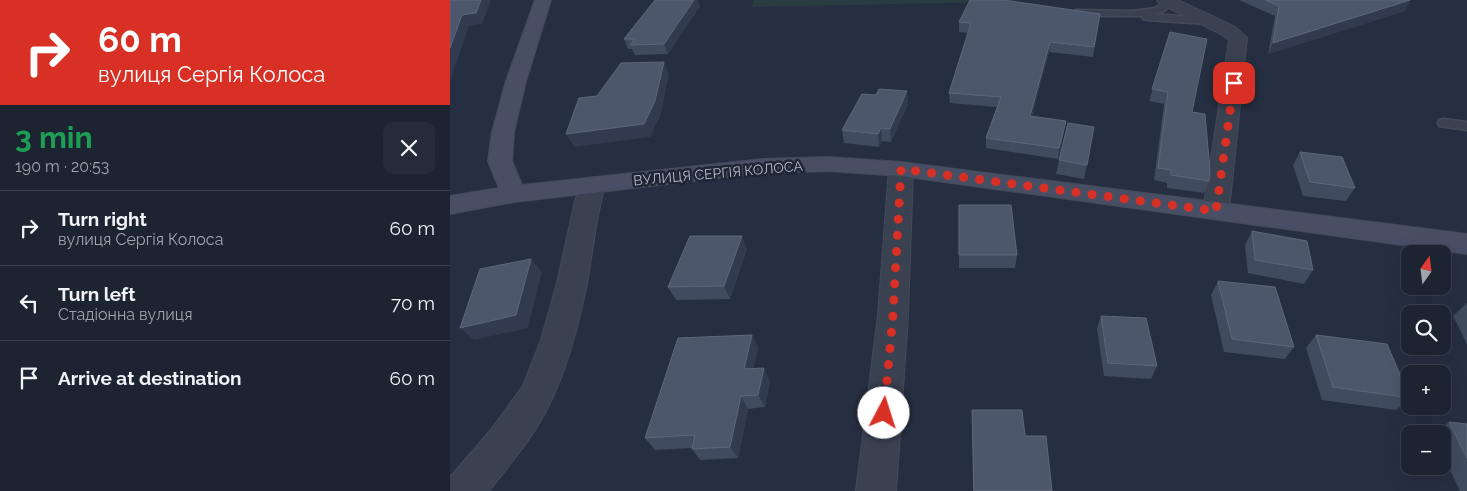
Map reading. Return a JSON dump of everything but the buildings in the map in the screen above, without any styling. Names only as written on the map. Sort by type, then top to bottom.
[{"type":"street","points":[[514,194],[500,161],[503,132],[516,82],[543,0]]},
{"type":"street","points":[[1168,1],[1229,31],[1238,38],[1216,211]]},
{"type":"street","name":"ВУЛИЦЯ СЕРГІЯ КОЛОСА","points":[[450,205],[514,194],[763,166],[828,164],[901,169],[1467,244]]},
{"type":"street","points":[[876,491],[893,315],[901,169]]},
{"type":"street","points":[[464,491],[503,444],[537,395],[557,340],[572,283],[588,201],[593,185]]},
{"type":"lane","points":[[1114,14],[1158,11],[1168,1]]},
{"type":"lane","points":[[1068,12],[1207,21]]},
{"type":"lane","points":[[1444,124],[1467,126]]},
{"type":"shaded area","points":[[754,0],[994,0],[994,2],[751,7]]},
{"type":"route","points":[[884,413],[893,315],[901,169],[1216,211],[1234,83]]}]
